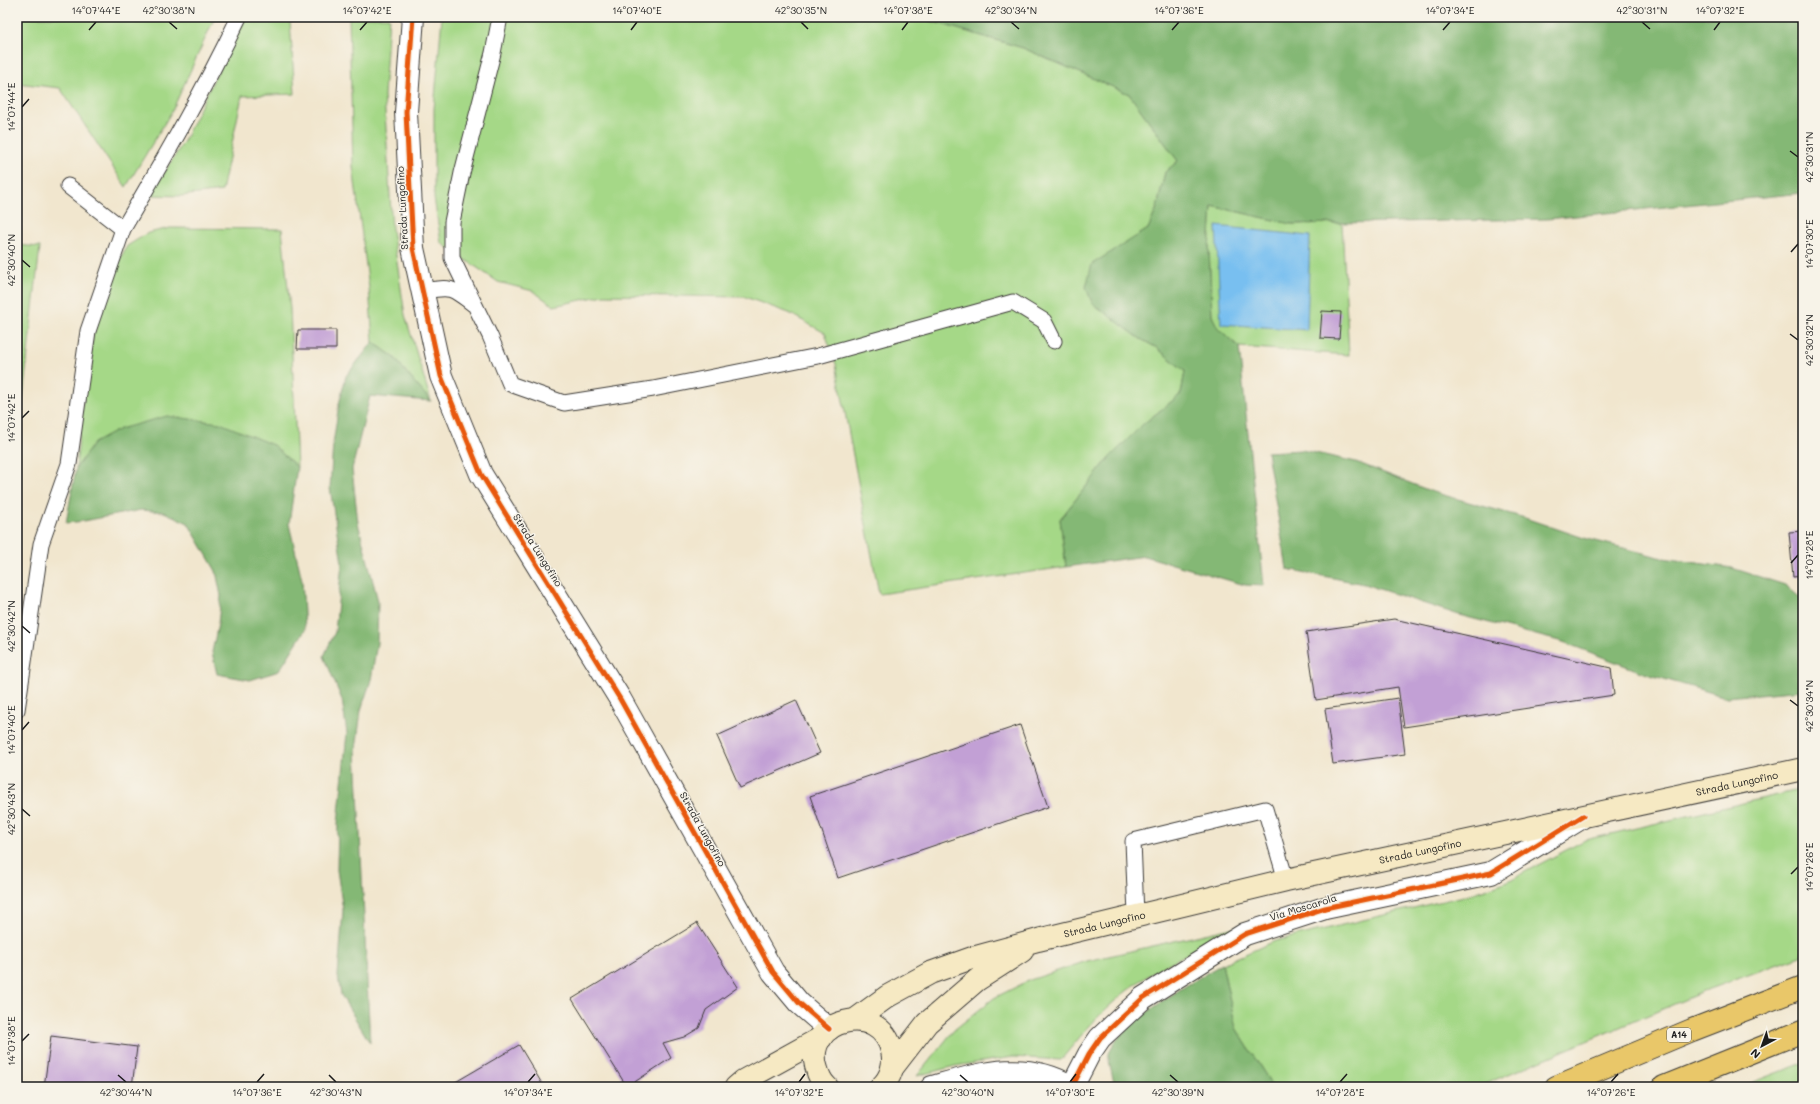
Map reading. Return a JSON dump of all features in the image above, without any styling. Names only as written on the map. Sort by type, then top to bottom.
[{"type":"highway","name":"A14","points":[[1556,1087],[1692,1030],[1803,987]]},
{"type":"highway","points":[[1664,1087],[1803,1031]]},
{"type":"main road","name":"Strada Lungofino","points":[[855,1020],[888,996],[930,972],[972,958],[1038,940],[1136,915],[1286,880],[1803,769]]},
{"type":"main road","name":"Strada Lungofino","points":[[889,1081],[927,1023],[978,980],[1038,940]]},
{"type":"main road","name":"Strada Lungofino","points":[[736,1087],[743,1081],[846,1021],[855,1020],[866,1022],[876,1027],[885,1034],[891,1044],[893,1055],[889,1081]]},
{"type":"main road","points":[[825,1033],[816,1050],[815,1062],[818,1074],[827,1087]]},
{"type":"street","name":"Strada Lungofino","points":[[413,17],[406,112],[413,248],[441,376],[481,474],[620,699],[773,972],[825,1033]]},
{"type":"street","name":"Via Moscarola","points":[[932,1087],[965,1077],[1008,1070],[1043,1074],[1058,1079],[1072,1087],[1089,1054],[1100,1038],[1143,998],[1245,934],[1325,908],[1491,873],[1583,816]]},
{"type":"lane","points":[[17,710],[41,544],[69,464],[88,331],[123,229],[208,81],[240,17]]},
{"type":"lane","points":[[500,17],[493,54],[462,173],[452,222],[452,258],[490,336],[510,384],[564,403],[653,389],[818,356],[1013,302],[1044,321],[1054,341]]},
{"type":"lane","points":[[68,186],[123,229]]},
{"type":"lane","points":[[422,291],[443,288],[454,289],[475,306]]},
{"type":"lane","points":[[1136,915],[1133,841],[1265,809],[1286,880]]},
{"type":"green space","points":[[17,17],[215,17],[172,111],[126,187],[60,88],[17,83]]},
{"type":"green space","points":[[244,17],[333,17],[290,21],[295,94],[242,96],[222,191],[181,196],[150,195],[183,143]]},
{"type":"green space","points":[[349,17],[389,17],[384,95],[392,229],[405,315],[431,401],[394,357],[373,342],[369,288],[353,167]]},
{"type":"green space","points":[[442,17],[917,17],[1023,48],[1129,94],[1178,161],[1165,172],[1157,208],[1148,229],[1124,245],[1139,338],[1157,348],[1185,371],[1181,394],[1142,425],[1110,457],[1060,519],[1066,567],[879,594],[836,364],[825,333],[789,313],[745,297],[604,295],[554,306],[533,291],[498,282],[441,243],[434,198],[434,109]]},
{"type":"green space","points":[[917,17],[1803,17],[1803,193],[1547,219],[1291,224],[1212,206],[1209,250],[1212,316],[1218,328],[1239,347],[1264,586],[1245,585],[1145,556],[1066,567],[1060,519],[1110,457],[1142,425],[1181,394],[1185,371],[1157,348],[1139,338],[1092,303],[1086,287],[1092,264],[1148,229],[1157,208],[1165,172],[1178,161],[1129,94],[1023,48]]},
{"type":"green space","points":[[1212,206],[1291,224],[1342,223],[1349,355],[1239,347],[1217,328],[1212,316],[1209,250]]},
{"type":"green space","points":[[170,228],[282,229],[290,309],[297,467],[273,445],[76,468],[82,408],[95,323],[118,262],[127,246],[148,233]]},
{"type":"green space","points":[[17,245],[40,247],[17,449]]},
{"type":"green space","points":[[373,342],[394,357],[431,401],[370,396],[352,469],[358,523],[378,601],[377,643],[371,680],[361,710],[356,750],[370,1043],[341,995],[338,976],[343,910],[337,870],[338,823],[347,733],[342,700],[324,656],[335,632],[342,563],[330,488],[333,444],[339,404],[346,376]]},
{"type":"green space","points":[[167,416],[220,423],[273,445],[297,467],[289,524],[302,580],[305,630],[279,671],[250,680],[217,674],[212,652],[218,624],[221,596],[216,571],[188,523],[164,512],[141,510],[66,523],[76,468],[94,443],[120,429]]},
{"type":"green space","points":[[1302,450],[1356,462],[1433,492],[1525,518],[1584,538],[1663,558],[1732,568],[1785,585],[1803,600],[1803,690],[1726,697],[1647,674],[1563,642],[1459,615],[1364,584],[1287,569],[1267,452]]},
{"type":"green space","points":[[1803,789],[1803,955],[1710,989],[1478,1087],[1273,1087],[1236,1028],[1222,964],[1275,941],[1468,895],[1508,881],[1585,840]]},
{"type":"green space","points":[[1253,923],[1164,966],[1147,976],[1116,1000],[1101,1014],[1061,1060],[1013,1057],[955,1066],[917,1076],[954,1030],[994,998],[1030,980],[1087,961]]},
{"type":"green space","points":[[1222,964],[1236,1028],[1273,1087],[1116,1087],[1111,1070],[1109,1054],[1115,1043],[1126,1030],[1158,1004]]},
{"type":"green space","points":[[1803,1063],[1803,1087],[1741,1087]]},
{"type":"water","points":[[1216,226],[1310,236],[1307,330],[1221,324]]},
{"type":"building","points":[[1322,311],[1341,312],[1339,339],[1320,338]]},
{"type":"building","points":[[298,330],[336,330],[336,349],[297,349]]},
{"type":"building","points":[[1803,531],[1803,576],[1793,577],[1789,532]]},
{"type":"building","points":[[1394,619],[1611,668],[1614,695],[1404,727],[1398,687],[1316,700],[1306,632]]},
{"type":"building","points":[[1398,698],[1405,754],[1333,764],[1325,709]]},
{"type":"building","points":[[796,700],[820,753],[740,788],[717,736]]},
{"type":"building","points":[[1020,725],[1048,807],[838,878],[810,796]]},
{"type":"building","points":[[697,923],[738,987],[706,1010],[699,1028],[684,1037],[663,1043],[671,1058],[627,1087],[572,999]]},
{"type":"building","points":[[51,1036],[137,1047],[132,1087],[44,1087]]},
{"type":"building","points":[[519,1045],[544,1087],[447,1087]]},
{"type":"cycle path","points":[[413,17],[406,112],[413,248],[441,376],[481,474],[620,699],[773,972],[799,1003],[829,1029]]},
{"type":"cycle path","points":[[1072,1087],[1089,1054],[1100,1038],[1143,998],[1245,934],[1325,908],[1491,873],[1583,816]]}]
